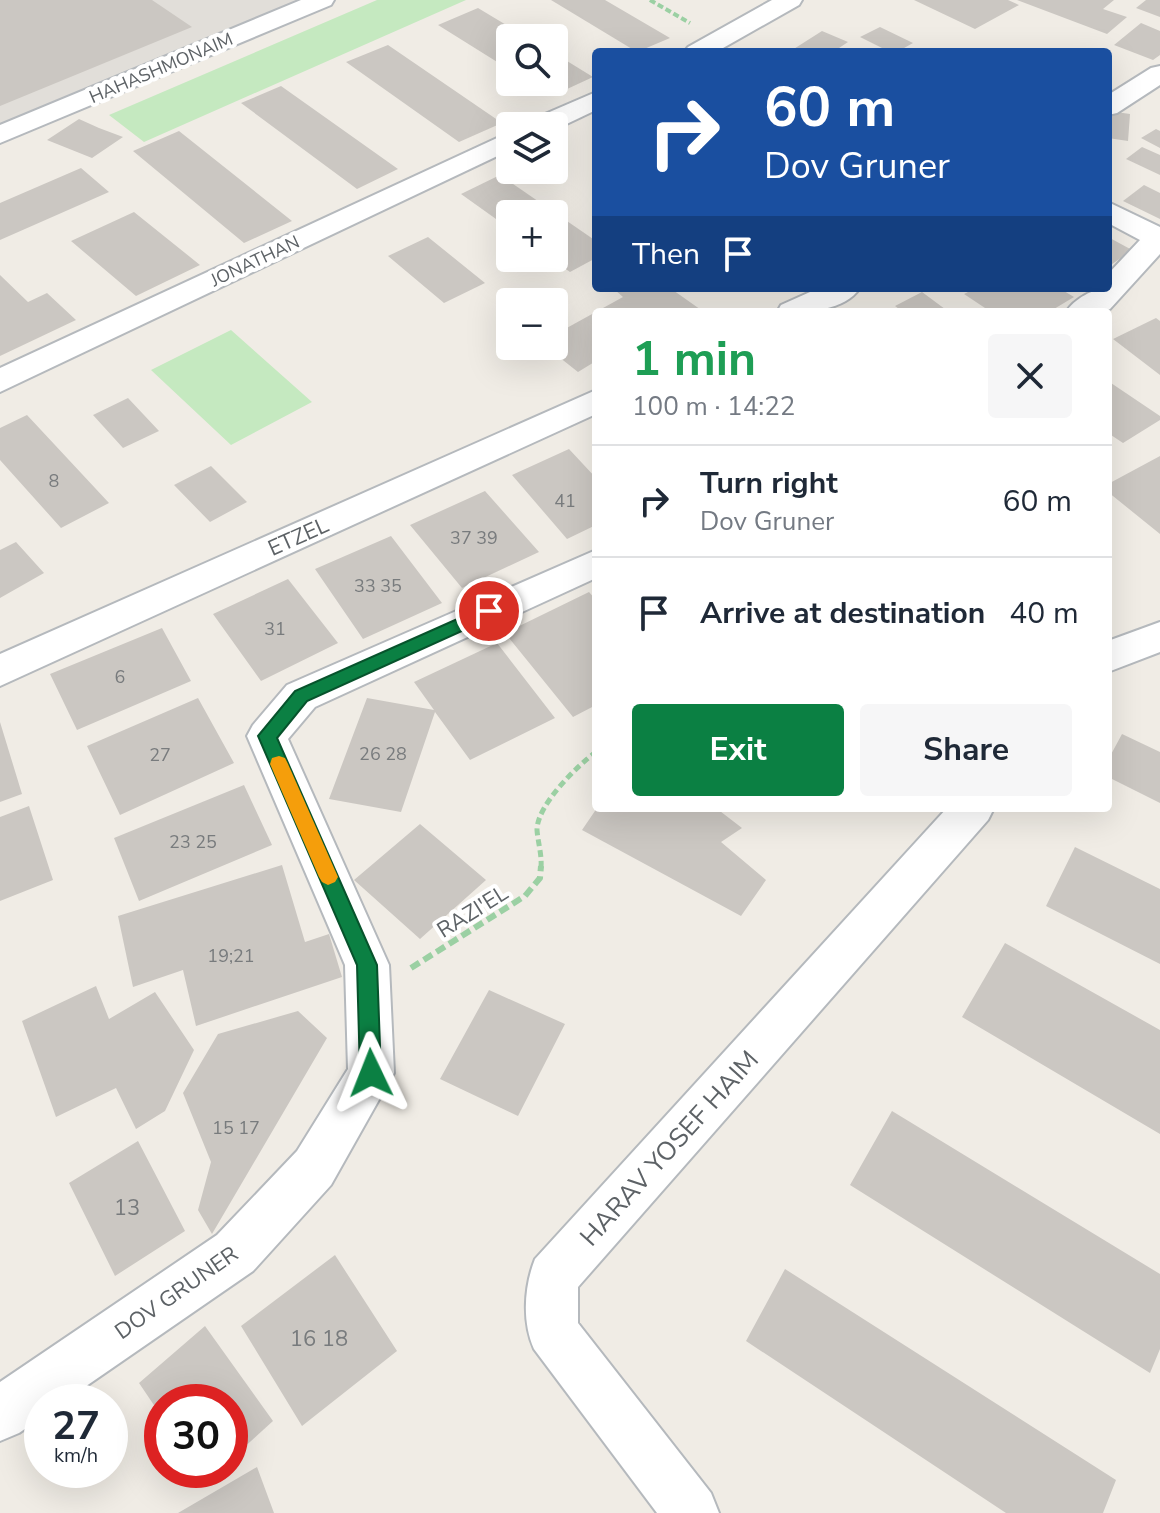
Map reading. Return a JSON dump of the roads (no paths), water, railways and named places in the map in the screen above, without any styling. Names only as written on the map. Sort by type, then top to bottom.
[{"type":"street","name":"HAHASHMONAIM","points":[[0,135],[322,0]]},
{"type":"street","points":[[704,48],[790,0]]},
{"type":"street","points":[[1112,104],[1160,74]]},
{"type":"street","points":[[568,113],[592,102]]},
{"type":"street","name":"JONATHAN","points":[[0,381],[496,147]]},
{"type":"street","points":[[1112,213],[1159,238],[1112,288]]},
{"type":"street","points":[[801,308],[836,292]]},
{"type":"street","points":[[1088,308],[1108,292]]},
{"type":"street","name":"ETZEL","points":[[0,671],[592,403]]},
{"type":"street","name":"DOV GRUNER","points":[[0,1414],[235,1253],[314,1168],[371,1073],[367,965],[267,736],[301,696],[592,565]]},
{"type":"street","points":[[1112,655],[1160,636]]},
{"type":"street","name":"HARAV YOSEF HAIM","points":[[691,1513],[552,1331],[553,1277],[969,812]]}]
